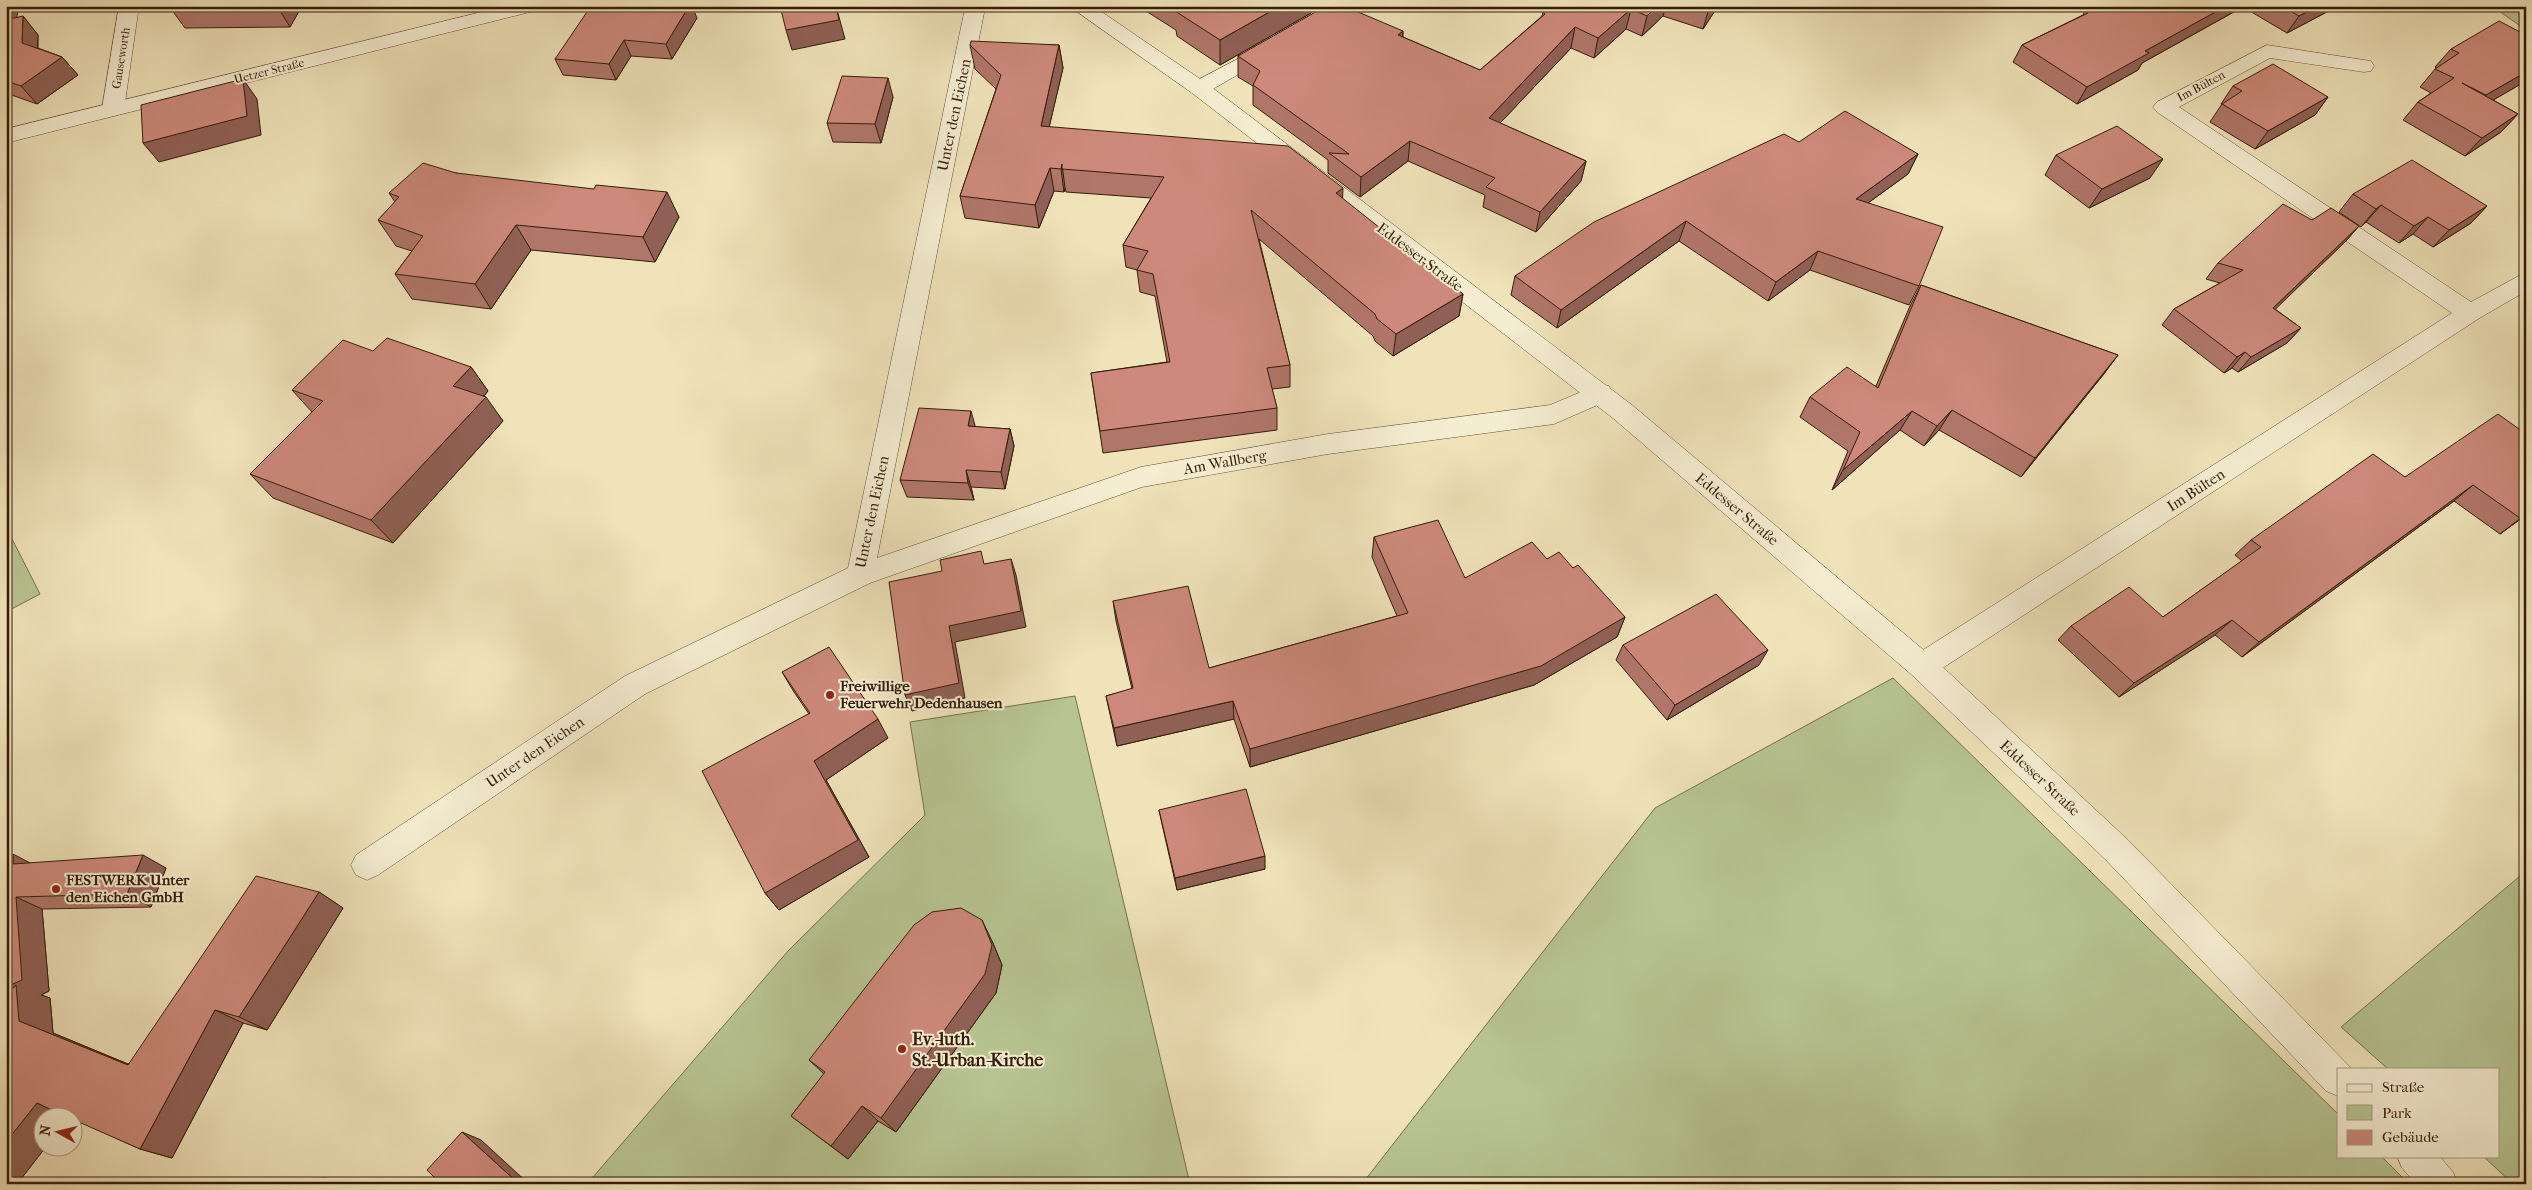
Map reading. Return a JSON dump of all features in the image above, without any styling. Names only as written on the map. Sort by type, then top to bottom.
[{"type":"street","name":"Gauseworth","points":[[114,109],[129,6]]},
{"type":"street","name":"Uetzer Straße","points":[[6,136],[531,6]]},
{"type":"street","name":"Unter den Eichen","points":[[367,865],[635,685],[860,575],[974,13],[979,6]]},
{"type":"street","name":"Eddesser Straße","points":[[1079,6],[1199,88],[1600,393],[1922,666],[2117,850],[2337,1078]]},
{"type":"street","points":[[1199,88],[1285,39]]},
{"type":"street","name":"Im Bülten","points":[[2364,66],[2267,52],[2164,107],[2470,313]]},
{"type":"street","name":"Im Bülten","points":[[1922,666],[2470,313],[2526,280]]},
{"type":"street","name":"Am Wallberg","points":[[860,575],[1141,476],[1328,444],[1554,414],[1600,393]]},
{"type":"street","points":[[2416,1158],[2441,1184]]},
{"type":"green space","points":[[2492,6],[2526,6],[2526,30]]},
{"type":"green space","points":[[6,527],[40,594],[6,612]]},
{"type":"green space","points":[[1893,678],[2337,1113],[2337,1158],[2383,1158],[2409,1184],[1362,1184],[1655,808]]},
{"type":"green space","points":[[1075,696],[1190,1184],[587,1184],[788,951],[925,815],[910,722]]},
{"type":"green space","points":[[2526,871],[2526,1184],[2513,1184],[2485,1158],[2500,1158],[2500,1068],[2387,1068],[2341,1027]]},
{"type":"building","points":[[591,6],[689,6],[666,44],[624,40],[609,64],[555,59]]},
{"type":"building","points":[[780,6],[836,6],[839,20],[786,30]]},
{"type":"building","points":[[1176,6],[1280,6],[1220,40],[1175,11],[1180,8]]},
{"type":"building","points":[[1326,6],[1344,6],[1403,31],[1398,35],[1480,70],[1545,14],[1543,12],[1550,6],[1657,6],[1647,16],[1631,9],[1598,38],[1575,27],[1489,118],[1586,161],[1540,212],[1486,187],[1495,178],[1410,141],[1361,177],[1329,153],[1349,154],[1253,85],[1260,71],[1238,56]]},
{"type":"building","points":[[2095,6],[2226,6],[2145,51],[2149,53],[2087,87],[2022,45],[2088,13],[2085,11]]},
{"type":"building","points":[[2281,6],[2318,6],[2299,16]]},
{"type":"building","points":[[23,16],[22,43],[62,57],[21,86],[6,81],[6,20]]},
{"type":"building","points":[[2499,21],[2526,35],[2526,72],[2486,95],[2462,83],[2518,114],[2482,138],[2418,102],[2454,78],[2435,69],[2459,53],[2451,49]]},
{"type":"building","points":[[971,41],[1059,45],[1041,126],[1288,146],[1343,188],[1336,193],[1463,294],[1396,334],[1377,319],[1375,314],[1251,210],[1290,365],[1267,368],[1277,408],[1100,431],[1091,373],[1170,362],[1153,274],[1137,270],[1148,251],[1123,245],[1164,177],[1062,169],[1062,164],[1061,169],[1050,168],[1035,205],[960,196],[1001,75],[970,45]]},
{"type":"building","points":[[2273,64],[2328,97],[2268,131],[2222,104],[2242,91],[2233,86]]},
{"type":"building","points":[[842,76],[888,78],[875,124],[827,123]]},
{"type":"building","points":[[243,79],[247,116],[143,143],[141,105]]},
{"type":"building","points":[[1845,111],[1918,154],[1856,199],[1943,227],[1919,286],[1818,251],[1776,282],[1686,221],[1561,310],[1515,276],[1594,222],[1784,134],[1799,142]]},
{"type":"building","points":[[2117,126],[2163,159],[2102,189],[2056,155]]},
{"type":"building","points":[[2412,160],[2487,206],[2449,230],[2428,217],[2414,226],[2381,205],[2376,209],[2353,194]]},
{"type":"building","points":[[423,163],[456,173],[594,189],[596,185],[667,192],[643,237],[516,225],[475,284],[395,274],[423,236],[378,220],[399,197],[389,193]]},
{"type":"building","points":[[2283,204],[2312,220],[2331,208],[2359,226],[2273,308],[2301,328],[2251,357],[2245,352],[2237,357],[2174,309],[2243,270],[2218,263]]},
{"type":"building","points":[[1921,285],[2118,355],[2035,458],[1952,410],[1937,426],[1912,411],[1843,470],[1860,432],[1810,397],[1847,367],[1878,388]]},
{"type":"building","points":[[387,338],[471,367],[453,386],[486,397],[371,520],[250,474],[323,401],[292,390],[343,340],[373,351]]},
{"type":"building","points":[[919,408],[971,411],[968,426],[1010,429],[1001,472],[966,470],[968,483],[900,480]]},
{"type":"building","points":[[2498,414],[2526,434],[2526,514],[2520,518],[2473,485],[2259,642],[2232,620],[2134,683],[2071,626],[2129,587],[2163,617],[2261,547],[2251,540],[2373,454],[2405,477]]},
{"type":"building","points":[[1438,520],[1465,578],[1532,542],[1547,559],[1559,552],[1573,568],[1578,565],[1625,617],[1541,666],[1250,749],[1233,701],[1114,728],[1106,696],[1133,688],[1113,601],[1188,586],[1209,668],[1408,613],[1374,537]]},
{"type":"building","points":[[981,551],[984,564],[1011,559],[1021,611],[949,626],[959,683],[905,695],[889,582],[942,571],[940,560]]},
{"type":"building","points":[[1716,594],[1768,650],[1675,705],[1623,645]]},
{"type":"building","points":[[829,647],[878,719],[814,761],[858,840],[765,893],[702,771],[810,713],[782,672]]},
{"type":"building","points":[[1246,789],[1265,856],[1175,878],[1159,810]]},
{"type":"building","points":[[13,854],[13,864],[143,855],[127,894],[16,897],[22,980],[6,987],[6,857]]},
{"type":"building","points":[[256,876],[319,892],[239,1017],[215,1010],[140,1149],[82,1123],[82,1108],[48,1108],[37,1103],[6,1142],[6,996],[16,985],[19,1021],[128,1065]]},
{"type":"building","name":"Ev.-luth. St.-Urban-Kirche","points":[[961,908],[982,920],[992,945],[985,974],[881,1118],[862,1106],[831,1146],[791,1116],[825,1072],[809,1060],[914,925],[932,912]]},
{"type":"building","points":[[462,1132],[519,1184],[434,1184],[437,1180],[427,1170]]},
{"type":"building","points":[[326,1178],[326,1184],[191,1184]]},
{"type":"place","name":"Freiwillige Feuerwehr Dedenhausen","points":[[830,695]]},
{"type":"place","name":"FESTWERK Unter den Eichen GmbH","points":[[56,889]]},
{"type":"place","name":"Ev.-luth. St.-Urban-Kirche","points":[[902,1049]]}]
